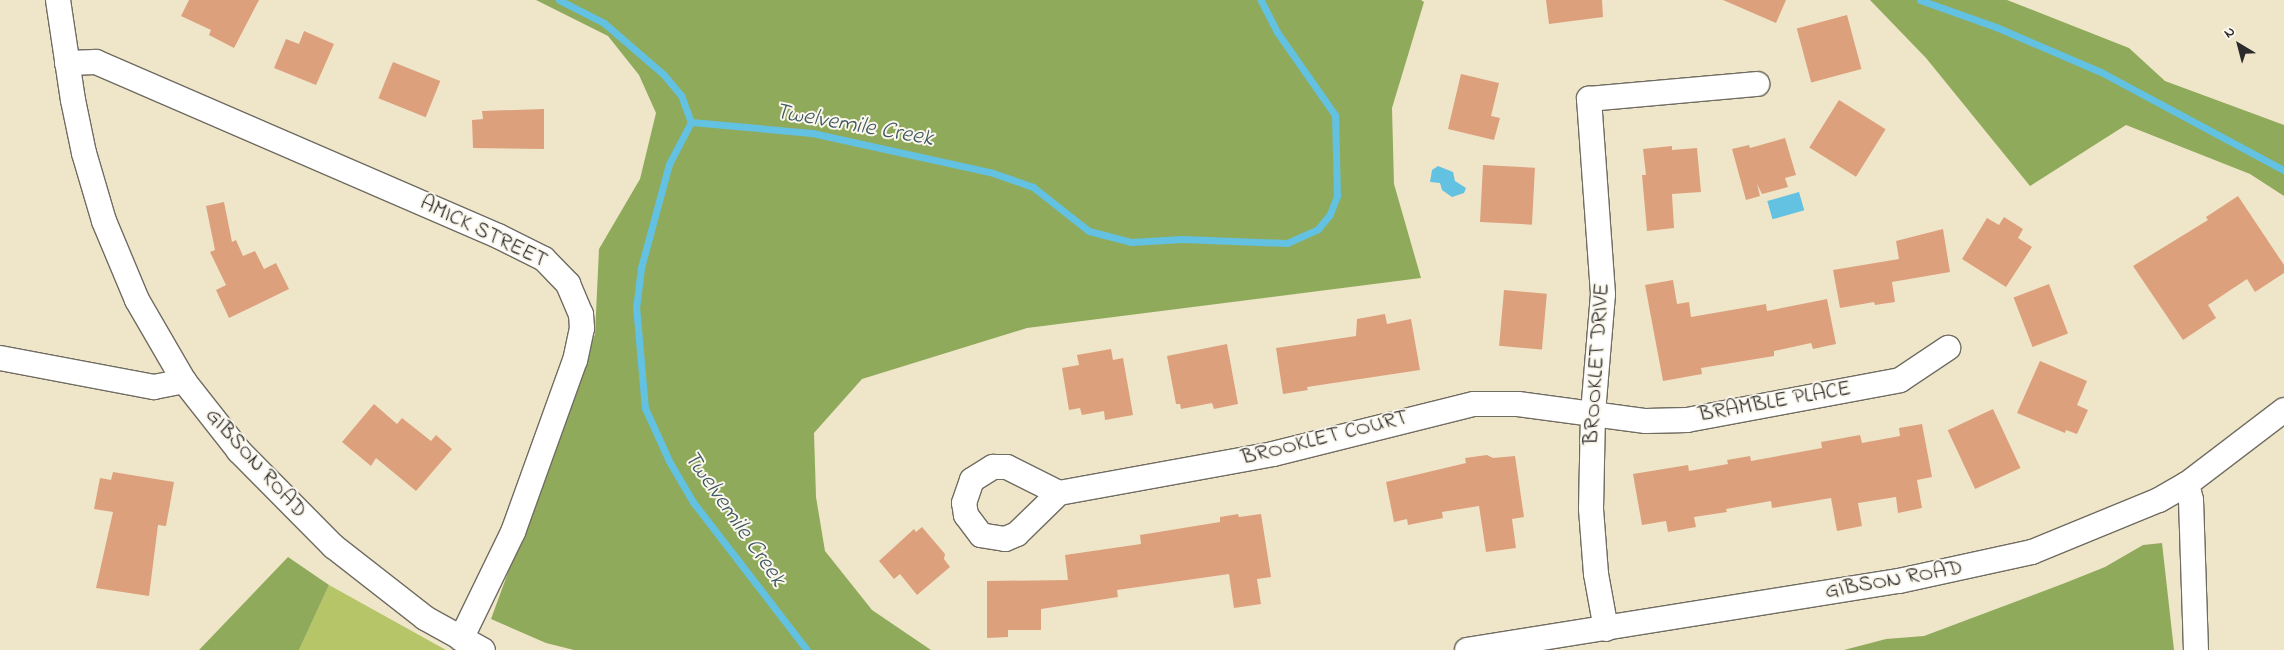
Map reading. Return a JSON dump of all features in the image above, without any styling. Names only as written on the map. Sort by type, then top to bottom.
[{"type":"street","name":"GIBSON ROAD","points":[[58,0],[67,63],[84,153],[104,221],[137,300],[184,381],[238,451],[326,540],[397,598],[461,639],[483,650]]},
{"type":"street","name":"AMICK STREET","points":[[67,63],[96,62],[498,236],[544,259],[568,284],[581,314],[582,328],[575,360],[513,532],[461,639]]},
{"type":"street","name":"BROOKLET DRIVE","points":[[1606,629],[1596,574],[1591,509],[1593,412],[1603,284],[1590,99],[1757,84]]},
{"type":"street","name":"BRAMBLE PLACE","points":[[1593,412],[1646,421],[1696,418],[1900,380],[1948,348]]},
{"type":"street","points":[[0,358],[154,387],[184,381]]},
{"type":"street","name":"BROOKLET COURT","points":[[1059,493],[1273,454],[1474,404],[1518,404],[1593,412]]},
{"type":"street","name":"GIBSON ROAD","points":[[1467,650],[1606,629],[1993,562],[2072,538],[2159,500],[2187,484],[2284,410]]},
{"type":"street","points":[[2187,484],[2191,500],[2196,650]]},
{"type":"green space","points":[[536,0],[1421,0],[1424,2],[1392,108],[1394,184],[1421,278],[1027,328],[862,379],[814,433],[816,497],[825,551],[872,610],[931,650],[574,650],[546,643],[491,619],[595,334],[599,249],[640,179],[656,113],[639,75],[608,36]]},
{"type":"green space","points":[[1870,0],[2007,0],[2129,48],[2165,81],[2284,125],[2284,196],[2250,174],[2126,125],[2030,186],[1926,58]]},
{"type":"green space","points":[[2162,543],[2174,650],[1844,650],[1886,639],[1924,636],[2105,567],[2143,545]]},
{"type":"green space","points":[[288,557],[329,585],[299,650],[199,650]]},
{"type":"green space","points":[[329,585],[446,650],[299,650]]},
{"type":"water","points":[[1438,166],[1453,172],[1455,181],[1466,188],[1464,193],[1452,197],[1442,190],[1440,183],[1430,182],[1432,170]]},
{"type":"water","points":[[1799,192],[1804,210],[1773,219],[1767,201]]},
{"type":"building","points":[[189,0],[259,0],[234,48],[209,35],[211,30],[181,16]]},
{"type":"building","points":[[1546,0],[1602,0],[1603,17],[1549,24]]},
{"type":"building","points":[[1723,0],[1786,0],[1776,23]]},
{"type":"building","points":[[1847,15],[1861,69],[1811,83],[1797,28]]},
{"type":"building","points":[[304,31],[334,44],[316,85],[274,68],[286,39],[299,44]]},
{"type":"building","points":[[393,62],[440,81],[426,117],[378,98]]},
{"type":"building","points":[[1461,74],[1499,83],[1491,116],[1500,118],[1494,140],[1448,129]]},
{"type":"building","points":[[1839,100],[1886,129],[1856,177],[1809,147]]},
{"type":"building","points":[[544,109],[544,149],[473,148],[472,120],[483,119],[482,111]]},
{"type":"building","points":[[1785,138],[1796,175],[1785,178],[1788,187],[1762,194],[1757,184],[1760,196],[1746,200],[1732,149],[1749,145],[1750,148]]},
{"type":"building","points":[[1672,146],[1672,150],[1697,148],[1701,192],[1672,194],[1674,228],[1647,231],[1642,175],[1646,175],[1643,149]]},
{"type":"building","points":[[1483,165],[1535,168],[1532,225],[1480,222]]},
{"type":"building","points":[[2238,196],[2284,265],[2284,273],[2255,292],[2247,279],[2208,305],[2216,318],[2183,340],[2133,266],[2208,220],[2206,217]]},
{"type":"building","points":[[224,202],[232,242],[236,240],[243,256],[255,251],[264,269],[276,263],[289,289],[229,318],[216,290],[226,285],[210,252],[215,250],[206,206]]},
{"type":"building","points":[[2004,217],[2023,229],[2018,238],[2032,247],[2006,287],[1962,259],[1987,218],[1999,225]]},
{"type":"building","points":[[1943,229],[1950,272],[1892,282],[1895,302],[1875,305],[1874,302],[1840,308],[1833,270],[1899,259],[1896,241]]},
{"type":"building","points":[[1673,280],[1677,304],[1689,302],[1691,317],[1766,304],[1767,311],[1827,299],[1836,344],[1813,349],[1811,343],[1774,351],[1774,356],[1701,368],[1702,374],[1663,381],[1645,285]]},
{"type":"building","points":[[2049,284],[2068,333],[2033,347],[2014,298]]},
{"type":"building","points":[[1504,290],[1547,294],[1542,350],[1499,346]]},
{"type":"building","points":[[1385,314],[1387,324],[1411,319],[1420,370],[1307,387],[1308,390],[1283,394],[1276,348],[1356,336],[1357,319]]},
{"type":"building","points":[[1227,344],[1238,404],[1214,409],[1212,403],[1181,409],[1180,404],[1176,404],[1167,356]]},
{"type":"building","points":[[1111,349],[1113,360],[1123,358],[1133,415],[1105,420],[1104,411],[1082,415],[1080,408],[1069,410],[1062,368],[1079,365],[1077,355]]},
{"type":"building","points":[[2040,361],[2087,381],[2077,405],[2088,410],[2077,434],[2066,430],[2065,433],[2017,413]]},
{"type":"building","points":[[374,404],[397,424],[402,418],[431,441],[436,435],[452,449],[416,491],[376,458],[371,466],[342,442]]},
{"type":"building","points":[[1993,409],[2020,468],[1975,489],[1948,430]]},
{"type":"building","points":[[1922,424],[1932,477],[1917,480],[1922,508],[1898,513],[1896,497],[1858,503],[1862,526],[1837,531],[1831,498],[1772,508],[1771,501],[1726,509],[1727,512],[1694,517],[1696,527],[1668,532],[1666,521],[1642,525],[1633,474],[1688,465],[1689,471],[1728,464],[1727,460],[1750,456],[1751,461],[1822,448],[1821,442],[1860,435],[1862,443],[1900,436],[1899,428]]},
{"type":"building","points":[[1487,455],[1493,458],[1515,456],[1524,517],[1512,519],[1516,548],[1486,552],[1479,506],[1442,512],[1443,518],[1408,525],[1407,519],[1394,522],[1386,482],[1466,463],[1465,458]]},
{"type":"building","points":[[113,472],[174,482],[166,526],[158,525],[149,596],[96,588],[113,512],[94,509],[100,478],[111,480]]},
{"type":"building","points":[[1238,514],[1239,517],[1261,514],[1271,577],[1257,579],[1261,604],[1234,608],[1229,574],[1117,590],[1118,597],[1041,609],[1041,630],[1008,630],[1008,637],[987,638],[987,581],[1068,580],[1065,555],[1141,544],[1140,535],[1220,522],[1220,517]]},
{"type":"building","points":[[922,527],[945,554],[944,559],[950,567],[917,595],[900,574],[894,579],[879,561],[914,529],[916,532]]},
{"type":"waterway","points":[[559,0],[604,23],[664,75],[681,95],[691,122]]},
{"type":"waterway","name":"Twelvemile Creek","points":[[691,122],[812,133],[990,172],[1033,187],[1089,231],[1131,242],[1182,239],[1287,243],[1318,229],[1330,214],[1337,196],[1335,115],[1277,32],[1261,0]]},
{"type":"waterway","points":[[1920,0],[1996,27],[2101,72],[2284,170]]},
{"type":"waterway","name":"Twelvemile Creek","points":[[691,122],[669,164],[641,268],[636,306],[645,408],[669,461],[693,502],[807,650]]}]
